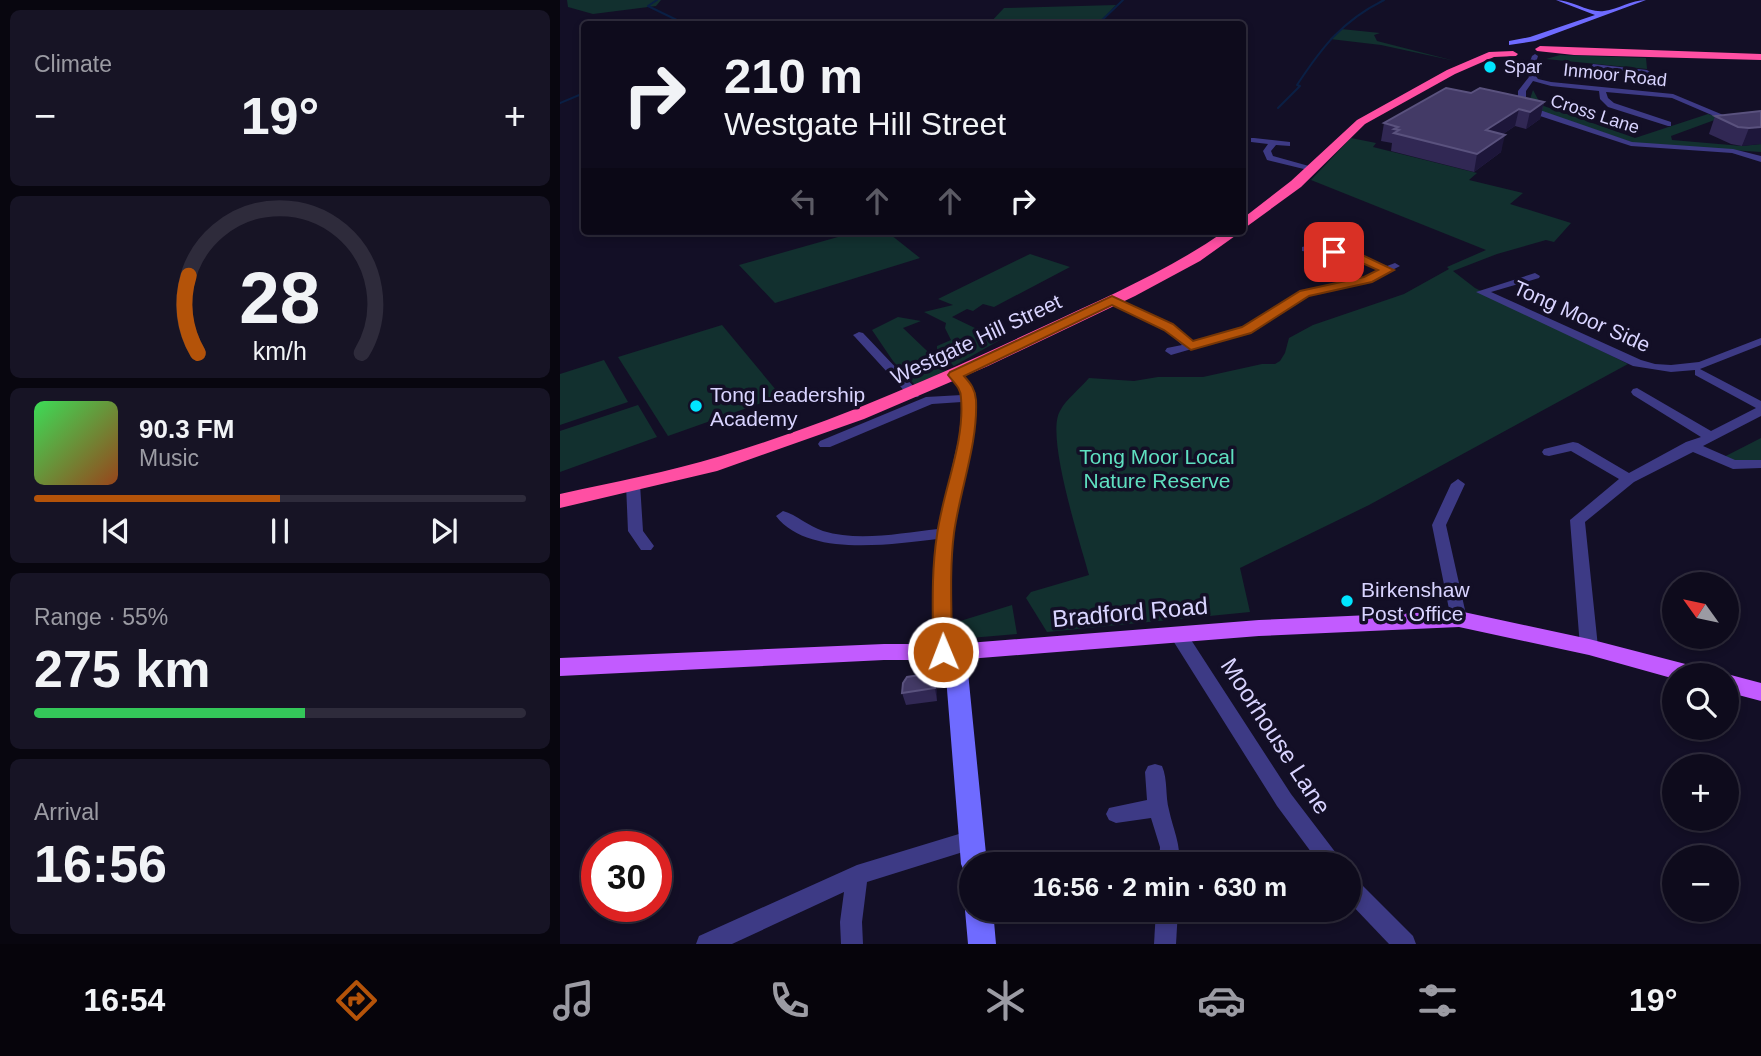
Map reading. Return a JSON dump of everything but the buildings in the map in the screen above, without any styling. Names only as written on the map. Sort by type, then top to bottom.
[{"type":"highway","points":[[1246,223],[1362,122],[1493,52],[1513,49],[1534,52],[1761,57]]},
{"type":"highway","name":"Westgate Hill Street","points":[[560,501],[728,460],[849,420],[914,394],[1180,267],[1229,235]]},
{"type":"main road","points":[[1559,0],[1603,15]]},
{"type":"main road","points":[[1513,49],[1534,52],[1603,15],[1643,0]]},
{"type":"main road","name":"Bradford Road","points":[[560,667],[949,652],[1178,634],[1459,619],[1589,647],[1662,667]]},
{"type":"main road","points":[[949,652],[973,852]]},
{"type":"main road","points":[[1739,686],[1761,692]]},
{"type":"main road","points":[[980,922],[982,944]]},
{"type":"street","name":"Cross Lane","points":[[1534,52],[1528,72],[1532,78],[1542,82]]},
{"type":"street","points":[[1592,66],[1647,72]]},
{"type":"street","points":[[1616,90],[1619,69]]},
{"type":"street","name":"Cross Lane","points":[[1532,78],[1521,90],[1522,102],[1534,111],[1625,143],[1649,147],[1733,151],[1761,159]]},
{"type":"street","name":"Cross Lane","points":[[1525,86],[1542,82]]},
{"type":"street","name":"Inmoor Road","points":[[1542,82],[1679,98],[1724,117]]},
{"type":"street","points":[[1602,89],[1604,99],[1611,105],[1668,124]]},
{"type":"street","points":[[1254,140],[1287,144]]},
{"type":"street","points":[[1274,142],[1267,151],[1270,158],[1312,168]]},
{"type":"street","points":[[1171,351],[1247,330],[1305,293],[1367,279],[1392,268],[1354,256],[1307,249]]},
{"type":"street","name":"Tong Moor Side","points":[[1535,276],[1481,292],[1637,363],[1657,369],[1677,370],[1717,360],[1761,341]]},
{"type":"street","points":[[1112,300],[1168,327],[1191,346]]},
{"type":"street","points":[[859,335],[914,394]]},
{"type":"street","points":[[1699,372],[1761,405]]},
{"type":"street","points":[[949,652],[942,572],[946,533],[966,436],[969,398],[966,387],[955,375]]},
{"type":"street","points":[[1637,392],[1709,436]]},
{"type":"street","points":[[825,444],[930,400],[969,398]]},
{"type":"street","points":[[1589,647],[1577,520],[1629,479],[1761,411]]},
{"type":"street","points":[[1549,452],[1575,440],[1629,479]]},
{"type":"street","points":[[1691,445],[1718,460],[1745,468],[1761,464]]},
{"type":"street","points":[[633,484],[635,531],[646,546]]},
{"type":"street","points":[[1458,484],[1438,525],[1459,619]]},
{"type":"street","points":[[783,516],[807,533],[833,540],[946,533]]},
{"type":"street","name":"Moorhouse Lane","points":[[1178,634],[1284,800],[1323,852]]},
{"type":"street","points":[[1155,772],[1158,808],[1170,852]]},
{"type":"street","points":[[1116,814],[1158,808]]},
{"type":"street","points":[[708,944],[857,875],[972,840]]},
{"type":"street","points":[[852,944],[851,922],[857,875]]},
{"type":"street","points":[[1361,899],[1405,944]]},
{"type":"street","points":[[1165,944],[1166,922]]},
{"type":"green space","points":[[567,0],[661,0],[656,6],[593,14],[568,7]]},
{"type":"green space","points":[[1116,5],[1101,21],[992,21],[1004,8]]},
{"type":"green space","points":[[1341,29],[1380,33],[1374,35],[1377,41],[1455,61],[1381,45],[1330,39]]},
{"type":"green space","points":[[1560,55],[1646,58],[1647,69],[1546,59]]},
{"type":"green space","points":[[1533,90],[1541,105],[1635,138],[1708,114],[1720,118],[1671,136],[1672,140],[1742,146],[1761,144],[1761,152],[1637,144],[1537,110],[1530,99]]},
{"type":"green space","name":"Tong Moor Local Nature Reserve","points":[[1351,138],[1376,143],[1373,147],[1477,173],[1469,180],[1523,193],[1510,204],[1571,223],[1554,242],[1546,240],[1497,254],[1453,271],[1475,288],[1628,364],[1369,505],[1240,568],[1250,612],[1047,632],[1026,598],[1031,592],[1089,575],[1060,466],[1057,424],[1060,411],[1069,398],[1089,378],[1134,381],[1158,377],[1203,377],[1262,364],[1275,364],[1285,353],[1289,338],[1313,325],[1404,294],[1449,269],[1447,267],[1486,250],[1311,180]]},
{"type":"green space","points":[[845,235],[891,235],[920,258],[775,303],[739,265]]},
{"type":"green space","points":[[1030,254],[1070,267],[994,307],[983,304],[973,311],[967,309],[952,317],[1000,340],[954,366],[937,351],[937,346],[951,340],[945,328],[946,323],[924,312],[953,305],[938,299]]},
{"type":"green space","points":[[898,317],[921,321],[903,328],[947,370],[915,385],[893,361],[872,330]]},
{"type":"green space","points":[[722,325],[781,396],[668,436],[618,357]]},
{"type":"green space","points":[[604,360],[628,402],[560,425],[560,374]]},
{"type":"green space","points":[[638,405],[657,437],[560,472],[560,431]]},
{"type":"green space","points":[[1761,438],[1761,464],[1718,460]]},
{"type":"green space","points":[[1012,605],[1017,634],[970,638],[957,622]]},
{"type":"waterway","points":[[657,0],[648,6],[679,21]]},
{"type":"waterway","points":[[1101,21],[1123,0]]},
{"type":"waterway","points":[[1278,108],[1300,86],[1297,85],[1306,71],[1334,36],[1356,17],[1384,0]]},
{"type":"waterway","points":[[560,103],[581,94]]},
{"type":"place","name":"Spar","points":[[1490,67]]},
{"type":"place","name":"Tong Leadership Academy","points":[[696,406]]},
{"type":"place","name":"Birkenshaw Post Office","points":[[1347,601]]},
{"type":"route","points":[[943,652],[942,572],[946,533],[966,436],[969,398],[966,387],[955,375],[1112,300],[1168,327],[1191,346],[1247,330],[1305,293],[1358,282],[1388,270],[1354,256],[1334,252]]}]
